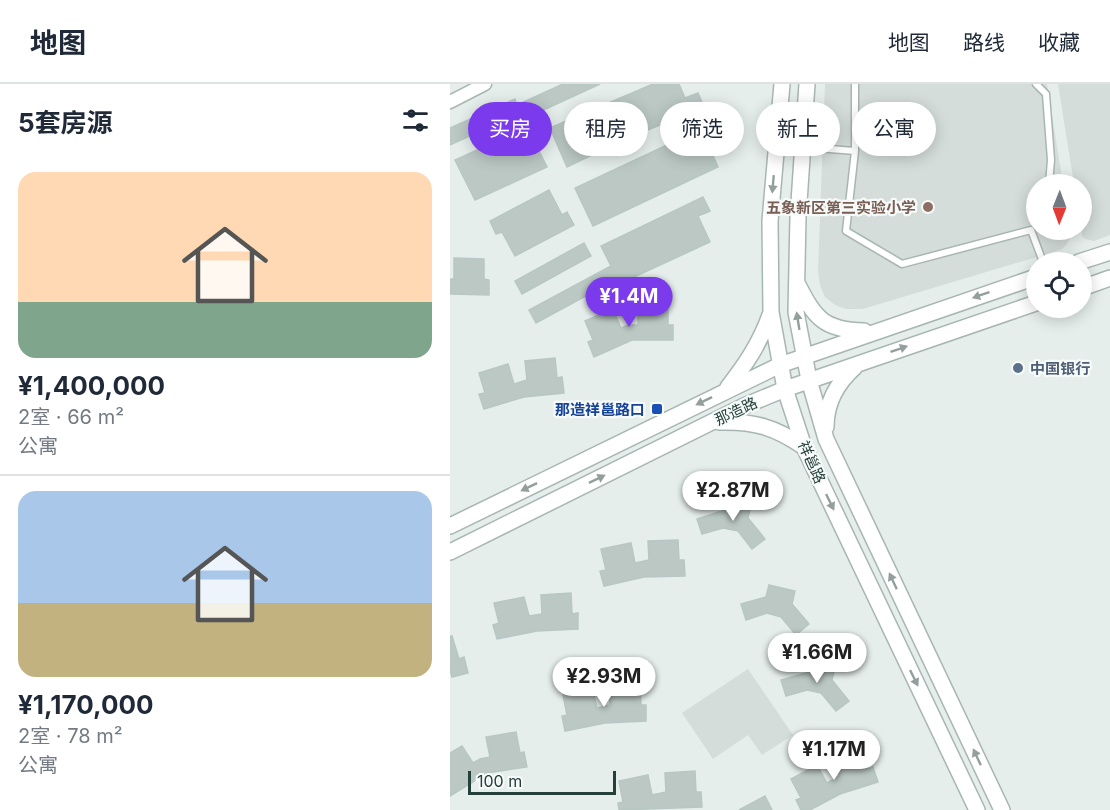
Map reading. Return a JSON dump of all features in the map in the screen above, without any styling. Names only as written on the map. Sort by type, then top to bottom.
[{"type":"street","points":[[450,102],[485,84]]},
{"type":"street","name":"祥邕路","points":[[782,84],[770,221],[771,312],[785,389],[804,447],[977,810]]},
{"type":"street","name":"祥邕路","points":[[806,102],[807,84]]},
{"type":"street","name":"祥邕路","points":[[802,156],[796,312],[809,380],[826,439],[1002,810]]},
{"type":"street","points":[[1092,258],[1110,252]]},
{"type":"street","points":[[1092,284],[1110,278]]},
{"type":"street","points":[[796,280],[808,304],[823,322],[843,331],[875,332]]},
{"type":"street","name":"那造路","points":[[450,526],[780,365],[1026,280]]},
{"type":"street","name":"那造路","points":[[450,552],[713,422],[785,389],[1026,306]]},
{"type":"street","points":[[725,390],[746,366],[762,338],[771,312]]},
{"type":"street","points":[[826,439],[826,416],[832,396],[842,379],[859,363]]},
{"type":"street","points":[[713,422],[739,421],[763,425],[804,447]]},
{"type":"lane","points":[[855,84],[855,102]]},
{"type":"lane","points":[[1036,84],[1046,94],[1051,160],[1050,174]]},
{"type":"lane","points":[[854,156],[846,231],[902,264],[1026,230]]},
{"type":"shaded area","name":"五象新区第三实验小学","points":[[825,84],[1047,84],[1061,174],[1026,174],[1026,240],[1069,240],[1067,244],[1062,249],[1053,252],[1026,252],[1026,260],[863,309],[846,309],[835,305],[825,297],[818,271],[822,156],[840,156],[840,102],[824,102]]},
{"type":"shaded area","points":[[1058,84],[1110,84],[1110,235],[1094,241],[1090,240],[1092,240],[1092,174],[1072,174]]},
{"type":"shaded area","points":[[748,669],[793,735],[762,755],[748,735],[713,759],[682,713]]},
{"type":"building","points":[[563,84],[600,84],[552,106],[552,102],[524,102]]},
{"type":"building","points":[[653,84],[679,84],[685,98],[698,93],[702,102],[660,102],[660,125],[648,130],[648,102],[611,102]]},
{"type":"building","points":[[468,120],[468,137],[450,145],[450,128]]},
{"type":"building","points":[[564,122],[564,156],[590,156],[567,167],[552,133],[552,127]]},
{"type":"building","points":[[660,148],[660,156],[713,156],[718,167],[593,226],[575,188],[643,156],[648,156],[648,154]]},
{"type":"building","points":[[468,154],[468,156],[542,156],[547,167],[475,200],[455,160]]},
{"type":"building","points":[[549,190],[562,215],[567,212],[574,225],[515,256],[502,232],[496,234],[490,221]]},
{"type":"building","points":[[703,197],[710,211],[698,216],[710,242],[619,284],[617,279],[536,323],[529,310],[611,266],[601,246]]},
{"type":"building","points":[[584,243],[591,256],[522,294],[515,281]]},
{"type":"building","points":[[454,258],[484,259],[484,279],[489,280],[489,295],[450,294],[450,279],[454,279]]},
{"type":"building","points":[[638,304],[668,304],[668,325],[673,325],[673,340],[632,340],[594,357],[588,342],[593,340],[585,321],[613,309],[621,328],[638,325]]},
{"type":"building","points":[[555,358],[557,378],[562,377],[564,393],[524,397],[484,409],[479,394],[485,393],[479,373],[508,364],[514,384],[527,380],[525,361]]},
{"type":"building","points":[[725,499],[751,505],[748,518],[765,539],[752,549],[738,531],[723,528],[702,534],[697,519],[722,511]]},
{"type":"building","points":[[678,540],[679,560],[684,560],[685,576],[644,577],[604,586],[600,571],[606,570],[601,549],[631,543],[635,563],[649,560],[648,541]]},
{"type":"building","points":[[769,585],[795,591],[792,604],[809,624],[796,635],[781,617],[767,613],[746,620],[741,604],[766,597]]},
{"type":"building","points":[[571,593],[572,614],[578,613],[578,629],[537,631],[497,639],[493,625],[499,623],[494,603],[524,597],[529,616],[542,614],[541,595]]},
{"type":"building","points":[[450,636],[452,636],[459,659],[464,657],[468,673],[452,677]]},
{"type":"building","points":[[809,661],[835,667],[832,680],[849,701],[836,711],[821,693],[807,690],[786,696],[781,680],[806,673]]},
{"type":"building","points":[[640,685],[641,705],[646,705],[646,721],[605,723],[565,731],[562,716],[567,715],[563,695],[592,688],[597,708],[610,705],[609,686]]},
{"type":"building","points":[[516,732],[520,753],[524,752],[527,767],[487,773],[450,796],[450,753],[462,746],[473,763],[490,757],[486,737]]},
{"type":"building","points":[[862,749],[869,769],[873,767],[878,782],[840,794],[810,810],[801,810],[796,800],[801,798],[791,779],[817,765],[827,783],[839,776],[833,759]]},
{"type":"building","points":[[695,771],[696,792],[701,792],[702,807],[619,810],[618,803],[623,802],[619,781],[648,775],[652,795],[666,792],[665,773]]},
{"type":"building","points":[[765,796],[772,810],[739,810]]},
{"type":"place","name":"五象新区第三实验小学","points":[[928,207]]},
{"type":"place","name":"中国银行","points":[[1018,368]]},
{"type":"place","name":"那造祥邕路口","points":[[657,409]]}]
